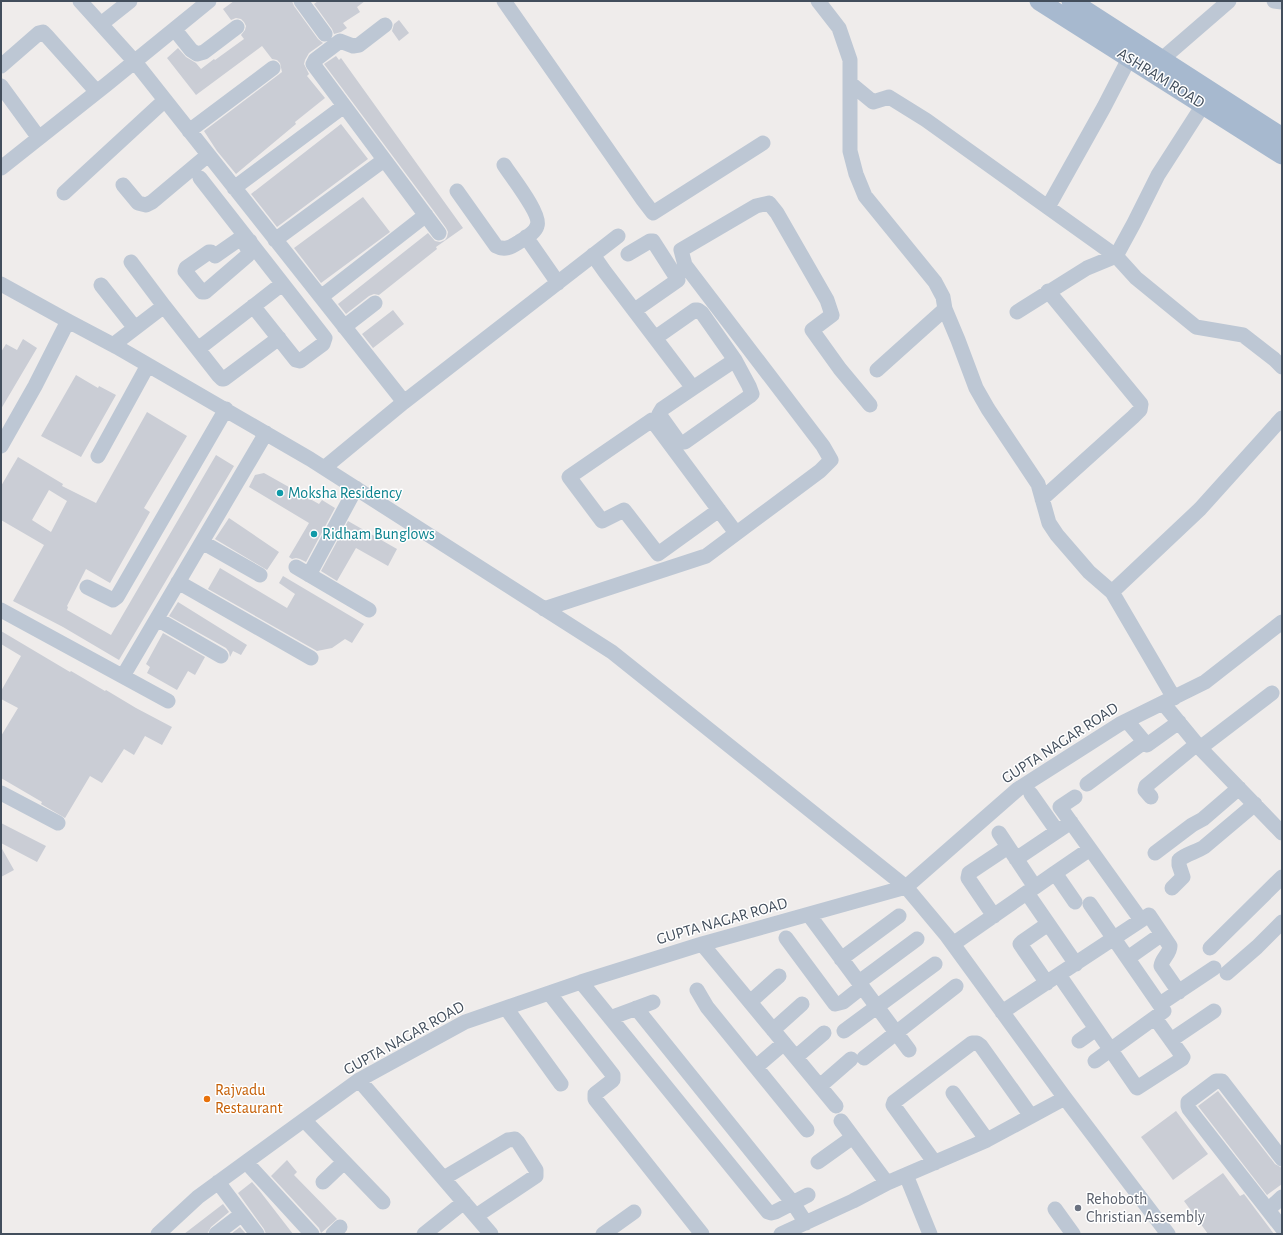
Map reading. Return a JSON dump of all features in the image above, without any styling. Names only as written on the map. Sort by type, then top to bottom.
[{"type":"main road","name":"ASHRAM ROAD","points":[[1039,1],[1133,51],[1162,59],[1282,136]]},
{"type":"main road","name":"ASHRAM ROAD","points":[[1071,1],[1203,105],[1282,155]]},
{"type":"street","points":[[80,1],[135,62],[404,402]]},
{"type":"street","points":[[101,24],[130,1]]},
{"type":"street","points":[[1,168],[98,92],[209,1]]},
{"type":"street","points":[[301,1],[325,34]]},
{"type":"street","points":[[504,1],[643,200],[653,212],[763,143]]},
{"type":"street","points":[[818,1],[839,28],[850,60],[850,151],[856,174],[865,196],[935,282],[943,296],[945,310],[976,388],[988,409],[1038,484],[1049,523],[1057,535],[1089,572],[1112,592],[1180,722],[1199,746],[1282,833]]},
{"type":"street","points":[[1162,59],[1229,1]]},
{"type":"street","points":[[1274,1],[1282,2]]},
{"type":"street","points":[[385,25],[359,45],[353,46],[340,41],[313,64],[439,233]]},
{"type":"street","points":[[175,30],[191,50],[197,54],[204,52],[238,27]]},
{"type":"street","points":[[1,66],[42,32],[98,92]]},
{"type":"street","points":[[1048,207],[1104,107],[1133,51]]},
{"type":"street","points":[[190,131],[273,68]]},
{"type":"street","points":[[850,83],[873,102],[889,97],[920,116],[1116,256],[1136,278],[1196,326],[1243,335],[1282,367]]},
{"type":"street","points":[[1,86],[39,138]]},
{"type":"street","points":[[64,193],[165,100]]},
{"type":"street","points":[[1017,312],[1048,291],[1087,268],[1116,256],[1158,175],[1203,105]]},
{"type":"street","points":[[234,188],[344,106]]},
{"type":"street","points":[[123,185],[138,203],[146,205],[152,202],[208,155]]},
{"type":"street","points":[[275,240],[384,160]]},
{"type":"street","points":[[457,191],[496,246],[501,249],[510,247],[526,237],[536,228],[538,220],[534,211],[504,165]]},
{"type":"street","points":[[200,178],[247,243],[325,338],[323,344],[298,362],[253,306]]},
{"type":"street","points":[[544,609],[706,556],[820,471],[831,460],[823,446],[685,265],[681,250],[756,206],[769,203],[777,213],[827,300],[832,315],[812,330],[840,369],[870,405]]},
{"type":"street","points":[[321,297],[426,215]]},
{"type":"street","points":[[247,243],[266,228]]},
{"type":"street","points":[[324,468],[404,402],[618,236]]},
{"type":"street","points":[[526,237],[558,283]]},
{"type":"street","points":[[628,254],[650,240],[653,241],[678,280],[635,310]]},
{"type":"street","points":[[594,255],[693,388]]},
{"type":"street","points":[[131,262],[222,379]]},
{"type":"street","points":[[1,284],[68,322],[113,344],[266,433],[356,488],[612,652],[906,888],[953,944],[1065,1098],[1168,1234]]},
{"type":"street","points":[[198,349],[282,284]]},
{"type":"street","points":[[101,285],[135,328]]},
{"type":"street","points":[[1042,498],[1140,410],[1140,404],[1048,291]]},
{"type":"street","points":[[344,327],[375,303]]},
{"type":"street","points":[[113,344],[164,306]]},
{"type":"street","points":[[655,338],[695,310],[698,310],[702,313],[735,360],[752,394],[685,442],[679,442],[659,414],[662,409],[735,360]]},
{"type":"street","points":[[877,370],[945,310]]},
{"type":"street","points":[[1,446],[35,386],[68,322]]},
{"type":"street","points":[[201,395],[278,338]]},
{"type":"street","points":[[98,456],[148,365]]},
{"type":"street","points":[[87,587],[113,600],[117,597],[226,409]]},
{"type":"street","points":[[1112,592],[1200,509],[1282,418]]},
{"type":"street","points":[[719,510],[658,554],[624,510],[602,521],[568,477],[652,420],[719,510],[736,534]]},
{"type":"street","points":[[123,676],[266,433]]},
{"type":"street","points":[[356,488],[302,571],[369,610]]},
{"type":"street","points":[[202,542],[260,575]]},
{"type":"street","points":[[178,582],[311,658]]},
{"type":"street","points":[[1,610],[168,701]]},
{"type":"street","points":[[157,619],[221,656]]},
{"type":"street","name":"GUPTA NAGAR ROAD","points":[[158,1234],[198,1197],[359,1080],[465,1022],[581,982],[702,944],[906,888],[1018,789],[1127,721],[1205,682],[1282,622]]},
{"type":"street","points":[[1151,797],[1146,790],[1146,786],[1272,693]]},
{"type":"street","points":[[1127,721],[1147,745],[1180,722]]},
{"type":"street","points":[[1087,784],[1144,742]]},
{"type":"street","points":[[1155,853],[1192,825],[1203,819],[1239,788]]},
{"type":"street","points":[[1,793],[58,823]]},
{"type":"street","points":[[1031,794],[1057,831]]},
{"type":"street","points":[[1075,797],[1060,807],[1141,920]]},
{"type":"street","points":[[1172,888],[1183,877],[1179,860],[1184,856],[1192,854],[1204,847],[1255,804]]},
{"type":"street","points":[[994,916],[968,878],[969,873],[1057,831],[1071,822]]},
{"type":"street","points":[[999,833],[1012,853],[1048,924],[1076,964]]},
{"type":"street","points":[[953,944],[1090,849]]},
{"type":"street","points":[[1055,873],[1075,902]]},
{"type":"street","points":[[1210,948],[1282,877]]},
{"type":"street","points":[[1048,924],[1020,944],[1053,979],[1096,1029],[1137,1088],[1182,1059],[1182,1055],[1171,1040],[1158,1011],[1128,958],[1090,904]]},
{"type":"street","points":[[809,915],[909,1050]]},
{"type":"street","points":[[1002,1012],[1149,915],[1170,946],[1170,950],[1162,961],[1161,966],[1179,992]]},
{"type":"street","points":[[841,959],[899,916]]},
{"type":"street","points":[[1096,1061],[1179,992],[1220,970],[1257,947],[1282,922]]},
{"type":"street","points":[[1128,958],[1162,934]]},
{"type":"street","points":[[786,938],[836,1004],[843,1002],[860,984],[917,939]]},
{"type":"street","points":[[702,944],[836,1106]]},
{"type":"street","points":[[844,1031],[935,964]]},
{"type":"street","points":[[750,1002],[779,976]]},
{"type":"street","points":[[581,982],[768,1212],[771,1214],[808,1195]]},
{"type":"street","points":[[820,1086],[857,1058],[896,1032],[956,986]]},
{"type":"street","points":[[697,990],[707,1007],[807,1130]]},
{"type":"street","points":[[549,993],[613,1075],[613,1080],[595,1094],[595,1099],[702,1234]]},
{"type":"street","points":[[610,1018],[653,1002]]},
{"type":"street","points":[[773,1030],[802,1004]]},
{"type":"street","points":[[506,1008],[562,1084]]},
{"type":"street","points":[[636,1008],[793,1203],[806,1223]]},
{"type":"street","points":[[1171,1040],[1214,1011]]},
{"type":"street","points":[[1079,1041],[1096,1029]]},
{"type":"street","points":[[796,1057],[824,1033]]},
{"type":"street","points":[[756,1067],[784,1043]]},
{"type":"street","points":[[935,1163],[893,1105],[894,1102],[972,1043],[977,1043],[981,1046],[1031,1116]]},
{"type":"street","points":[[359,1080],[491,1234]]},
{"type":"street","points":[[1282,1159],[1222,1081],[1216,1081],[1188,1102],[1189,1109],[1282,1228]]},
{"type":"street","points":[[953,1093],[987,1140]]},
{"type":"street","points":[[781,1234],[853,1201],[887,1183],[987,1140],[1065,1098]]},
{"type":"street","points":[[690,1116],[710,1100]]},
{"type":"street","points":[[304,1120],[383,1202]]},
{"type":"street","points":[[841,1121],[887,1183]]},
{"type":"street","points":[[818,1162],[853,1137]]},
{"type":"street","points":[[444,1178],[508,1140],[515,1139],[518,1142],[536,1170],[536,1176],[476,1216]]},
{"type":"street","points":[[246,1162],[312,1234]]},
{"type":"street","points":[[323,1182],[344,1162]]},
{"type":"street","points":[[906,1175],[930,1234]]},
{"type":"street","points":[[218,1182],[257,1234]]},
{"type":"street","points":[[1268,1210],[1282,1197]]},
{"type":"street","points":[[424,1234],[464,1202]]},
{"type":"street","points":[[1055,1209],[1073,1234]]},
{"type":"street","points":[[603,1234],[634,1212]]},
{"type":"street","points":[[216,1234],[242,1214]]},
{"type":"building","points":[[234,1],[292,1],[318,39],[323,43],[309,53],[304,64],[309,74],[307,76],[325,98],[295,122],[296,124],[236,174],[217,151],[204,131],[282,72],[280,63],[277,60],[272,59],[262,46],[196,95],[167,58],[178,48],[186,57],[196,63],[201,69],[244,39],[241,35],[246,26],[244,22],[241,19],[236,18],[231,20],[223,9]]},
{"type":"building","points":[[318,1],[365,1],[357,7],[360,12],[343,23],[347,28],[334,34],[314,4]]},
{"type":"building","points":[[399,20],[409,33],[399,41],[392,31],[394,24]]},
{"type":"building","points":[[336,56],[339,60],[341,58],[463,228],[436,247],[437,249],[379,295],[374,294],[369,296],[346,314],[338,304],[428,233],[435,241],[440,242],[445,240],[448,232],[324,64]]},
{"type":"building","points":[[341,124],[368,159],[277,227],[251,194]]},
{"type":"building","points":[[363,197],[390,232],[321,283],[294,248]]},
{"type":"building","points":[[393,310],[404,324],[373,348],[362,334]]},
{"type":"building","points":[[23,339],[37,348],[1,409],[1,352],[6,344],[17,350]]},
{"type":"building","points":[[76,375],[98,388],[99,386],[116,395],[81,457],[41,436]]},
{"type":"building","points":[[147,412],[187,436],[144,508],[150,512],[110,583],[86,569],[67,606],[67,610],[111,635],[216,455],[234,466],[119,660],[63,627],[13,601],[44,545],[1,520],[1,486],[18,457],[63,484],[62,486],[96,503]],"holes":[[[49,490],[67,501],[51,532],[32,520]]]},
{"type":"building","points":[[264,473],[319,504],[322,500],[335,508],[306,562],[289,557],[309,523],[249,487],[255,475]]},
{"type":"building","points":[[229,518],[279,552],[267,570],[215,539]]},
{"type":"building","points":[[348,521],[397,549],[388,566],[356,548],[337,581],[321,571]]},
{"type":"building","points":[[220,568],[287,608],[295,594],[279,583],[283,576],[364,624],[352,643],[345,639],[332,648],[317,651],[208,589]]},
{"type":"building","points":[[178,602],[247,645],[241,655],[233,651],[230,657],[226,648],[169,616]]},
{"type":"building","points":[[1,631],[70,672],[71,671],[172,727],[162,745],[145,736],[134,755],[124,749],[102,783],[90,776],[65,818],[41,804],[42,802],[1,778],[1,736],[18,708],[1,699],[1,691],[21,656],[1,644]]},
{"type":"building","points":[[163,633],[205,657],[195,675],[188,671],[177,690],[147,673],[150,667],[146,664]]},
{"type":"building","points":[[1,823],[46,846],[37,862],[1,843]]},
{"type":"building","points":[[1,847],[14,870],[1,877]]},
{"type":"building","points":[[1218,1091],[1275,1164],[1282,1168],[1282,1184],[1267,1195],[1198,1106]]},
{"type":"building","points":[[1176,1111],[1208,1154],[1173,1180],[1141,1137]]},
{"type":"building","points":[[287,1160],[297,1172],[294,1175],[337,1219],[321,1233],[319,1228],[271,1176]]},
{"type":"building","points":[[1223,1173],[1240,1196],[1244,1194],[1274,1234],[1208,1234],[1184,1201]]},
{"type":"building","points":[[252,1182],[293,1234],[266,1234],[238,1193]]},
{"type":"building","points":[[223,1204],[229,1212],[211,1227],[207,1234],[184,1234]]},
{"type":"building","points":[[240,1227],[246,1234],[231,1234]]},
{"type":"place","name":"Moksha Residency","points":[[280,493]]},
{"type":"place","name":"Ridham Bunglows","points":[[314,534]]},
{"type":"place","name":"Rajvadu Restaurant","points":[[207,1099]]},
{"type":"place","name":"Rehoboth Christian Assembly","points":[[1078,1208]]}]
